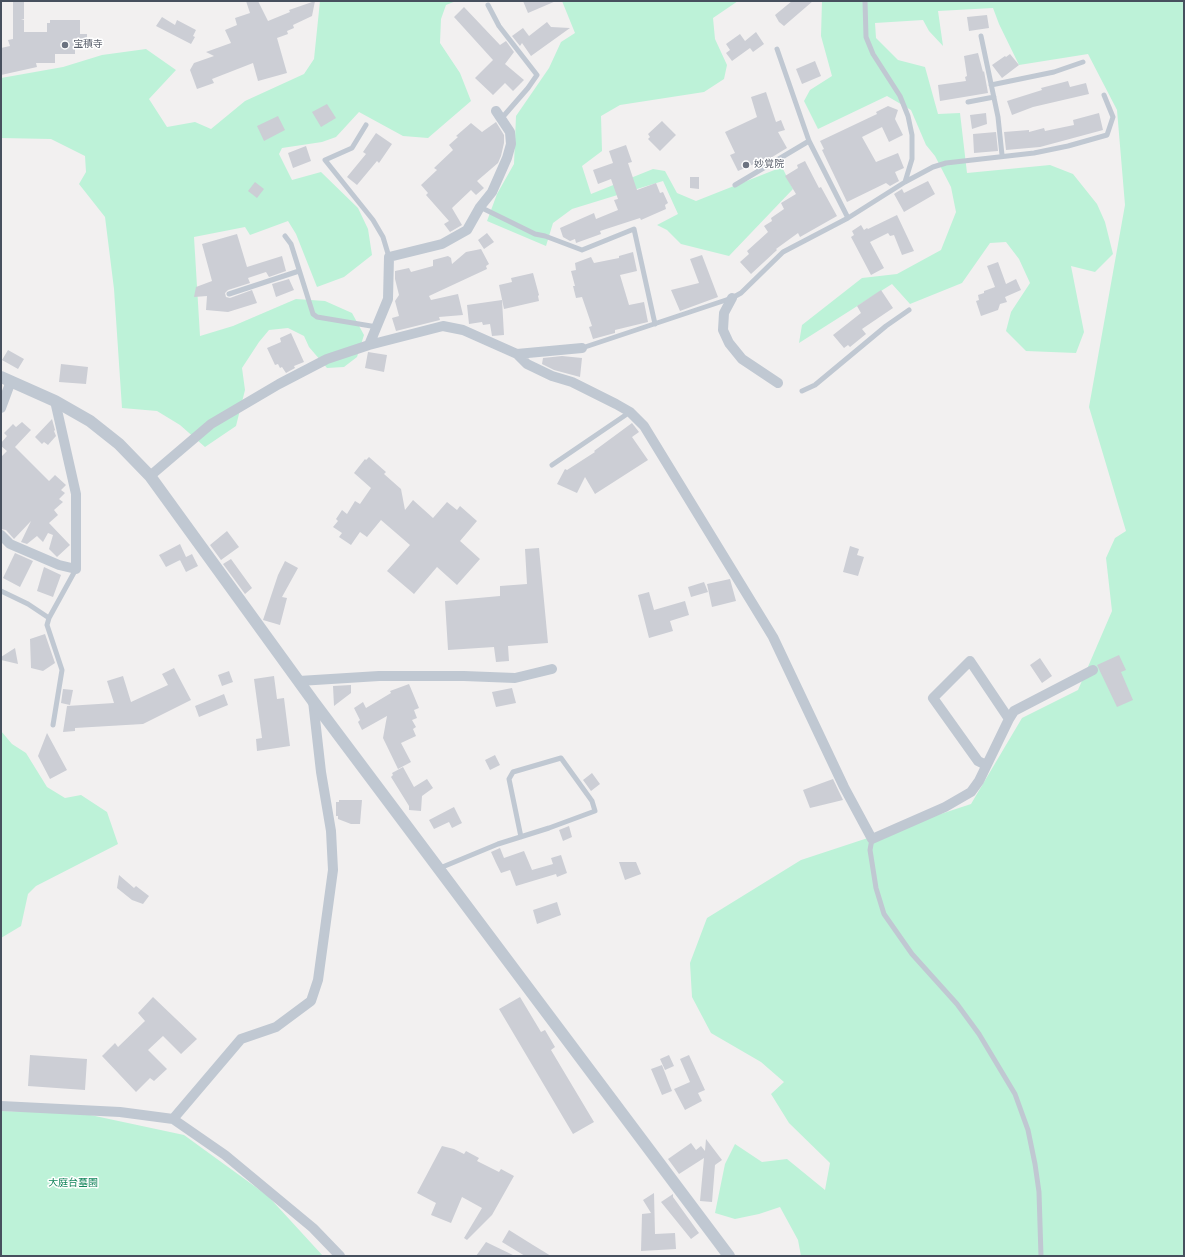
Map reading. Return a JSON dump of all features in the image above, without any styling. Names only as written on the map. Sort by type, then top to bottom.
[{"type":"street","points":[[369,345],[388,299],[389,257],[442,244],[467,230],[480,207],[492,192],[507,158],[511,144],[510,132],[498,115]]},
{"type":"street","points":[[732,298],[724,313],[723,330],[729,343],[742,358],[778,383]]},
{"type":"street","points":[[150,476],[211,424],[279,384],[327,359],[369,345],[443,326],[463,330],[517,354],[527,364],[552,376],[572,382],[630,412],[644,426],[774,637],[841,780],[872,839],[961,799],[971,792],[1014,711],[1093,670]]},
{"type":"street","points":[[517,354],[582,348]]},
{"type":"street","points":[[1,408],[6,379],[55,401],[90,421],[120,444],[150,476],[313,701],[440,868],[729,1256]]},
{"type":"street","points":[[1,535],[10,544],[59,565],[76,569],[76,494],[55,401]]},
{"type":"street","points":[[986,765],[978,761],[933,698],[970,661],[1009,719]]},
{"type":"street","points":[[299,681],[380,676],[464,676],[515,678],[552,669]]},
{"type":"street","points":[[173,1119],[241,1039],[276,1027],[311,1001],[318,980],[333,870],[331,831],[321,772],[313,701]]},
{"type":"street","points":[[1,1106],[120,1112],[173,1119],[225,1155],[313,1228],[340,1256]]},
{"type":"lane","points":[[865,1],[866,37],[873,54],[900,96],[908,116],[912,135],[912,159],[905,182]]},
{"type":"lane","points":[[488,5],[499,26],[537,75],[528,88],[498,115]]},
{"type":"lane","points":[[981,36],[998,117],[1002,155]]},
{"type":"lane","points":[[777,49],[809,141],[848,218]]},
{"type":"lane","points":[[992,85],[1054,72],[1083,62]]},
{"type":"lane","points":[[582,348],[732,298],[741,293],[783,252],[848,218],[905,182],[933,167],[946,163],[1002,155],[1034,153],[1068,146],[1107,135],[1113,117],[1104,95]]},
{"type":"lane","points":[[968,102],[994,97]]},
{"type":"lane","points":[[366,125],[352,148],[325,160],[373,220],[383,237],[389,257]]},
{"type":"lane","points":[[735,185],[809,141]]},
{"type":"lane","points":[[480,207],[535,234],[545,236],[582,250],[634,229],[655,324]]},
{"type":"lane","points":[[285,236],[291,244],[313,314],[317,317],[377,327]]},
{"type":"lane","points":[[230,294],[300,271]]},
{"type":"lane","points":[[802,391],[815,385],[886,326],[909,310]]},
{"type":"lane","points":[[552,465],[630,412]]},
{"type":"lane","points":[[53,725],[62,670],[47,625],[48,618],[76,569]]},
{"type":"lane","points":[[1,591],[28,604],[48,618]]},
{"type":"lane","points":[[440,868],[498,844],[522,837],[595,811],[592,801],[561,758],[513,772],[509,779],[522,837]]},
{"type":"lane","points":[[872,839],[870,850],[876,888],[884,914],[912,954],[957,1004],[979,1034],[1015,1094],[1028,1130],[1035,1164],[1039,1192],[1041,1256]]},
{"type":"green space","points":[[320,1],[456,1],[446,5],[441,19],[440,43],[460,73],[471,101],[428,138],[403,136],[359,112],[336,137],[322,142],[282,148],[279,154],[292,180],[321,172],[358,208],[368,229],[372,255],[344,277],[317,287],[296,234],[288,221],[250,235],[245,227],[194,237],[200,336],[233,326],[296,299],[325,301],[352,313],[364,335],[357,357],[344,367],[327,368],[309,347],[304,336],[288,328],[269,330],[259,342],[242,368],[245,390],[236,426],[205,447],[180,425],[157,411],[122,408],[114,289],[105,217],[79,184],[86,172],[85,156],[51,139],[1,138],[1,78],[63,67],[102,55],[146,49],[176,70],[149,99],[167,127],[195,122],[211,129],[245,101],[304,74],[314,59]]},
{"type":"green space","points":[[562,1],[738,1],[713,18],[715,39],[727,65],[724,79],[704,92],[620,105],[601,116],[602,151],[582,166],[591,194],[653,169],[665,171],[677,193],[696,201],[782,167],[793,189],[729,256],[681,244],[667,230],[657,225],[678,214],[663,181],[572,209],[553,223],[546,246],[487,221],[497,194],[514,164],[516,116],[549,68],[561,42],[575,33]]},
{"type":"green space","points":[[822,1],[1184,1],[1184,1256],[801,1256],[798,1240],[780,1207],[759,1214],[735,1219],[715,1213],[725,1164],[735,1144],[762,1162],[787,1159],[825,1190],[830,1163],[789,1123],[771,1094],[784,1082],[761,1062],[711,1033],[692,997],[690,963],[707,918],[801,860],[971,804],[1022,718],[1078,690],[1112,611],[1106,558],[1115,538],[1126,531],[1089,407],[1125,205],[1117,110],[1088,54],[1019,65],[993,8],[938,11],[943,46],[929,31],[923,20],[875,23],[876,38],[898,60],[925,67],[938,114],[960,113],[967,173],[1050,165],[1073,174],[1097,204],[1105,222],[1113,254],[1095,272],[1071,266],[1084,332],[1076,353],[1026,351],[1006,331],[1011,312],[1030,283],[1019,259],[1006,242],[990,243],[962,283],[910,304],[892,284],[799,343],[802,325],[862,278],[897,274],[941,250],[956,212],[951,187],[935,156],[926,145],[911,110],[887,96],[818,129],[804,101],[810,90],[832,76],[821,36]]},
{"type":"green space","points":[[1,731],[12,744],[26,753],[47,787],[65,798],[81,795],[107,812],[118,844],[36,886],[28,894],[21,926],[1,938]]},
{"type":"green space","name":"大庭台墓園","points":[[1,1111],[81,1113],[184,1135],[268,1196],[323,1256],[1,1256]]},
{"type":"building","points":[[13,1],[24,1],[24,19],[21,20],[24,20],[24,32],[47,32],[47,23],[50,23],[50,20],[80,20],[80,34],[87,34],[87,49],[75,49],[75,54],[55,54],[55,63],[36,63],[37,67],[1,75],[1,48],[10,46],[8,40],[13,39]]},
{"type":"building","points":[[246,1],[258,1],[268,21],[290,12],[289,10],[315,1],[312,16],[293,25],[294,28],[287,31],[288,34],[277,38],[287,73],[258,81],[253,63],[212,79],[214,83],[197,89],[190,70],[194,63],[214,56],[206,52],[231,43],[225,30],[237,25],[235,18],[250,13]]},
{"type":"building","points":[[523,1],[556,1],[528,13]]},
{"type":"building","points":[[792,1],[813,1],[784,26],[779,22],[775,15]]},
{"type":"building","points":[[464,7],[500,45],[506,41],[514,52],[505,64],[524,80],[513,91],[505,83],[493,95],[475,78],[493,60],[454,17]]},
{"type":"building","points":[[987,15],[989,28],[969,31],[967,17]]},
{"type":"building","points":[[162,17],[175,25],[177,20],[196,30],[193,36],[195,37],[191,44],[156,26]]},
{"type":"building","points":[[547,22],[551,27],[570,28],[531,56],[522,43],[520,46],[512,36],[523,28],[529,36]]},
{"type":"building","points":[[756,32],[764,44],[753,52],[750,48],[732,61],[726,53],[730,50],[726,44],[740,34],[745,41]]},
{"type":"building","points":[[978,53],[983,72],[984,71],[988,93],[940,101],[938,85],[966,81],[965,77],[967,76],[964,56]]},
{"type":"building","points":[[1010,54],[1019,65],[1002,78],[992,65]]},
{"type":"building","points":[[815,61],[821,76],[802,84],[796,69]]},
{"type":"building","points":[[1068,81],[1070,87],[1086,83],[1089,94],[1033,107],[1012,115],[1007,101],[1042,90],[1041,88]]},
{"type":"building","points":[[766,92],[776,122],[781,120],[785,130],[778,132],[787,148],[764,162],[763,160],[738,171],[730,155],[735,153],[725,132],[757,117],[751,97]]},
{"type":"building","points":[[327,104],[336,118],[321,127],[312,112]]},
{"type":"building","points":[[888,106],[898,110],[895,119],[903,135],[889,142],[882,127],[862,137],[876,162],[898,153],[904,168],[895,172],[899,181],[890,186],[886,183],[847,202],[822,150],[824,149],[820,141],[877,114],[876,112]]},
{"type":"building","points":[[986,113],[987,124],[972,129],[970,115]]},
{"type":"building","points":[[1099,113],[1103,130],[1040,147],[1006,150],[1004,132],[1029,130],[1029,132],[1044,128],[1045,131],[1074,125],[1073,120]]},
{"type":"building","points":[[278,116],[285,130],[264,141],[257,126]]},
{"type":"building","points":[[662,121],[676,135],[660,151],[648,139],[650,137],[648,134]]},
{"type":"building","points":[[496,122],[504,135],[501,156],[498,163],[477,181],[484,188],[476,195],[471,190],[452,208],[462,225],[450,232],[444,224],[449,221],[426,195],[428,193],[421,185],[437,170],[434,168],[453,150],[449,145],[458,137],[456,136],[471,123],[482,132]]},
{"type":"building","points":[[996,132],[998,151],[974,153],[973,134]]},
{"type":"building","points":[[376,133],[392,144],[379,163],[377,161],[357,185],[347,177],[366,154],[363,152]]},
{"type":"building","points":[[626,145],[632,162],[628,163],[637,190],[656,183],[660,193],[663,192],[668,203],[665,205],[666,209],[641,220],[640,218],[600,231],[601,234],[576,243],[575,239],[570,241],[563,237],[560,228],[594,213],[596,219],[618,210],[614,200],[618,199],[611,179],[598,184],[593,170],[613,163],[609,151]]},
{"type":"building","points":[[306,146],[311,161],[293,168],[288,153]]},
{"type":"building","points":[[805,161],[819,188],[821,187],[837,216],[800,237],[798,233],[776,249],[777,250],[751,274],[740,262],[749,254],[747,251],[768,232],[764,226],[772,221],[771,218],[784,209],[781,203],[796,194],[785,176],[798,168],[797,165]]},
{"type":"building","points":[[690,177],[699,177],[699,189],[690,188]]},
{"type":"building","points":[[928,181],[935,194],[904,212],[894,194],[902,189],[904,193]]},
{"type":"building","points":[[255,182],[264,189],[257,198],[248,191]]},
{"type":"building","points":[[897,215],[914,251],[902,255],[894,235],[890,236],[888,233],[870,242],[884,268],[871,275],[851,237],[854,235],[852,231],[861,225],[864,230],[867,228],[868,229]]},
{"type":"building","points":[[487,233],[494,242],[484,249],[478,240]]},
{"type":"building","points":[[237,234],[247,267],[282,256],[286,271],[269,277],[266,272],[248,278],[250,283],[228,290],[225,293],[226,297],[230,298],[252,290],[257,303],[228,312],[206,310],[207,296],[194,297],[196,287],[212,281],[202,244]]},
{"type":"building","points":[[481,249],[489,264],[486,266],[487,269],[429,296],[431,300],[458,294],[463,315],[439,317],[440,320],[396,331],[392,318],[399,316],[395,301],[399,295],[395,279],[395,271],[409,268],[411,272],[433,266],[433,260],[448,256],[451,258],[452,264],[466,252]]},
{"type":"building","points":[[633,252],[637,271],[620,275],[629,305],[644,302],[648,322],[615,330],[615,333],[593,339],[589,327],[592,326],[582,297],[576,298],[573,286],[575,286],[571,271],[576,270],[575,263],[591,257],[594,263],[619,258],[619,256]]},
{"type":"building","points":[[702,255],[718,297],[680,311],[671,290],[699,283],[690,259]]},
{"type":"building","points":[[998,262],[1006,284],[1016,279],[1021,290],[1005,297],[1007,302],[1000,304],[998,310],[981,316],[976,301],[979,300],[978,295],[995,287],[987,266]]},
{"type":"building","points":[[533,273],[539,295],[539,301],[504,309],[499,285],[512,282],[511,278]]},
{"type":"building","points":[[289,279],[294,290],[276,297],[272,284]]},
{"type":"building","points":[[881,290],[893,308],[862,329],[866,334],[850,347],[848,345],[844,348],[833,335],[861,313],[857,306]]},
{"type":"building","points":[[502,300],[504,335],[492,336],[490,324],[483,325],[482,322],[469,324],[467,305]]},
{"type":"building","points":[[291,333],[304,362],[294,366],[295,368],[286,373],[278,364],[275,365],[267,348],[281,342],[280,338]]},
{"type":"building","points":[[8,350],[24,359],[18,369],[2,360]]},
{"type":"building","points":[[368,352],[387,355],[384,372],[365,368]]},
{"type":"building","points":[[562,356],[582,358],[580,377],[554,370],[542,364],[543,358]]},
{"type":"building","points":[[61,364],[88,367],[86,384],[59,382]]},
{"type":"building","points":[[52,419],[56,436],[48,445],[44,442],[42,444],[35,437]]},
{"type":"building","points":[[22,422],[31,430],[15,447],[49,481],[55,475],[66,485],[61,490],[65,493],[59,499],[63,502],[54,510],[58,515],[49,523],[70,545],[57,557],[49,549],[53,535],[48,533],[43,542],[37,536],[27,544],[21,542],[31,521],[14,539],[6,530],[1,529],[1,457],[7,451],[1,446],[1,443],[7,436],[4,433],[13,424],[16,427]]},
{"type":"building","points":[[632,423],[639,432],[632,437],[648,460],[595,494],[585,477],[577,493],[557,484],[565,469],[567,470],[595,452],[594,451]]},
{"type":"building","points":[[369,457],[386,472],[384,474],[401,489],[405,510],[413,500],[433,518],[447,502],[457,510],[460,506],[477,521],[460,541],[480,559],[457,585],[437,567],[414,594],[387,571],[410,545],[381,520],[367,537],[360,532],[351,545],[339,537],[342,533],[333,527],[338,521],[336,519],[342,510],[347,514],[355,501],[360,504],[371,488],[354,473],[365,459],[366,460]]},
{"type":"building","points":[[227,531],[239,547],[221,560],[210,545]]},
{"type":"building","points":[[180,544],[186,557],[166,567],[159,555]]},
{"type":"building","points":[[850,546],[859,549],[857,555],[864,557],[858,576],[843,572]]},
{"type":"building","points":[[539,548],[548,643],[508,646],[509,661],[496,662],[494,647],[448,650],[445,601],[500,596],[500,586],[527,584],[525,549]]},
{"type":"building","points":[[15,553],[33,561],[20,587],[3,578]]},
{"type":"building","points":[[192,554],[198,566],[186,572],[180,560]]},
{"type":"building","points":[[231,559],[252,588],[245,594],[223,564]]},
{"type":"building","points":[[285,561],[298,568],[282,597],[287,598],[280,625],[263,620],[278,575]]},
{"type":"building","points":[[44,567],[61,575],[53,597],[37,591]]},
{"type":"building","points":[[730,579],[736,601],[712,607],[707,584]]},
{"type":"building","points":[[704,582],[708,592],[691,597],[688,587]]},
{"type":"building","points":[[649,592],[654,610],[685,601],[689,615],[670,621],[673,631],[649,638],[638,595]]},
{"type":"building","points":[[45,634],[55,663],[43,671],[31,668],[30,639]]},
{"type":"building","points":[[15,648],[18,664],[1,660],[1,657]]},
{"type":"building","points":[[1119,655],[1126,670],[1121,672],[1133,700],[1117,707],[1097,665]]},
{"type":"building","points":[[1040,658],[1052,676],[1042,683],[1030,665]]},
{"type":"building","points":[[174,668],[191,700],[143,724],[75,728],[75,731],[63,732],[67,706],[114,703],[107,681],[123,676],[131,702],[168,685],[162,674]]},
{"type":"building","points":[[229,671],[233,682],[222,686],[218,675]]},
{"type":"building","points":[[274,676],[277,699],[284,698],[290,746],[257,751],[256,739],[262,738],[254,679]]},
{"type":"building","points":[[409,684],[419,708],[414,710],[417,718],[412,720],[416,727],[413,729],[416,736],[401,743],[411,762],[398,769],[383,738],[387,716],[362,730],[358,722],[360,720],[354,708],[363,702],[366,708],[391,693],[390,691]]},
{"type":"building","points":[[351,685],[351,693],[334,706],[333,686]]},
{"type":"building","points":[[512,688],[516,703],[496,707],[492,692]]},
{"type":"building","points":[[63,689],[73,690],[70,705],[61,703]]},
{"type":"building","points":[[224,694],[228,705],[199,717],[195,706]]},
{"type":"building","points":[[47,733],[67,770],[50,779],[38,756]]},
{"type":"building","points":[[495,755],[500,765],[490,770],[485,760]]},
{"type":"building","points":[[403,767],[414,787],[427,779],[433,788],[422,796],[421,811],[409,810],[409,806],[391,777],[393,775],[392,773]]},
{"type":"building","points":[[592,773],[600,784],[591,791],[583,780]]},
{"type":"building","points":[[833,779],[843,800],[810,808],[803,790]]},
{"type":"building","points":[[339,800],[362,800],[360,824],[351,824],[338,819],[338,816],[336,816],[336,802],[339,802]]},
{"type":"building","points":[[454,807],[462,823],[452,828],[449,822],[434,829],[429,820]]},
{"type":"building","points":[[569,826],[572,837],[563,841],[559,830]]},
{"type":"building","points":[[500,848],[504,858],[524,851],[532,870],[553,864],[551,858],[561,855],[567,873],[557,877],[556,874],[516,886],[510,870],[501,873],[491,852]]},
{"type":"building","points":[[619,862],[636,862],[641,874],[625,880]]},
{"type":"building","points":[[119,875],[134,888],[136,886],[149,896],[143,904],[132,900],[117,888]]},
{"type":"building","points":[[557,902],[561,915],[537,924],[533,910]]},
{"type":"building","points":[[153,997],[197,1039],[181,1054],[163,1036],[148,1050],[167,1069],[154,1081],[150,1078],[136,1092],[102,1056],[115,1043],[118,1047],[145,1021],[138,1013]]},
{"type":"building","points":[[520,997],[541,1032],[545,1030],[555,1047],[551,1050],[594,1122],[573,1134],[499,1009]]},
{"type":"building","points":[[30,1055],[87,1059],[85,1090],[28,1086]]},
{"type":"building","points":[[669,1055],[674,1066],[665,1070],[660,1059]]},
{"type":"building","points":[[689,1055],[705,1090],[698,1093],[702,1101],[685,1110],[674,1089],[690,1082],[680,1059]]},
{"type":"building","points":[[662,1065],[672,1091],[662,1095],[651,1069]]},
{"type":"building","points":[[706,1139],[722,1160],[715,1165],[712,1202],[700,1201],[704,1158],[679,1174],[668,1159],[691,1143],[696,1150],[701,1146],[705,1151]]},
{"type":"building","points":[[442,1146],[454,1149],[464,1154],[466,1151],[479,1158],[477,1161],[499,1172],[501,1169],[514,1176],[492,1215],[467,1240],[464,1238],[482,1208],[462,1197],[451,1223],[431,1215],[436,1203],[417,1193]]},
{"type":"building","points":[[654,1193],[655,1234],[675,1233],[676,1249],[641,1251],[642,1214],[651,1213],[643,1200]]},
{"type":"building","points":[[673,1194],[673,1197],[699,1233],[691,1239],[661,1202]]},
{"type":"building","points":[[509,1230],[551,1256],[525,1256],[502,1242]]},
{"type":"building","points":[[486,1242],[515,1256],[476,1256]]},
{"type":"place","name":"宝積寺","points":[[65,45]]},
{"type":"place","name":"妙覚院","points":[[746,165]]}]
